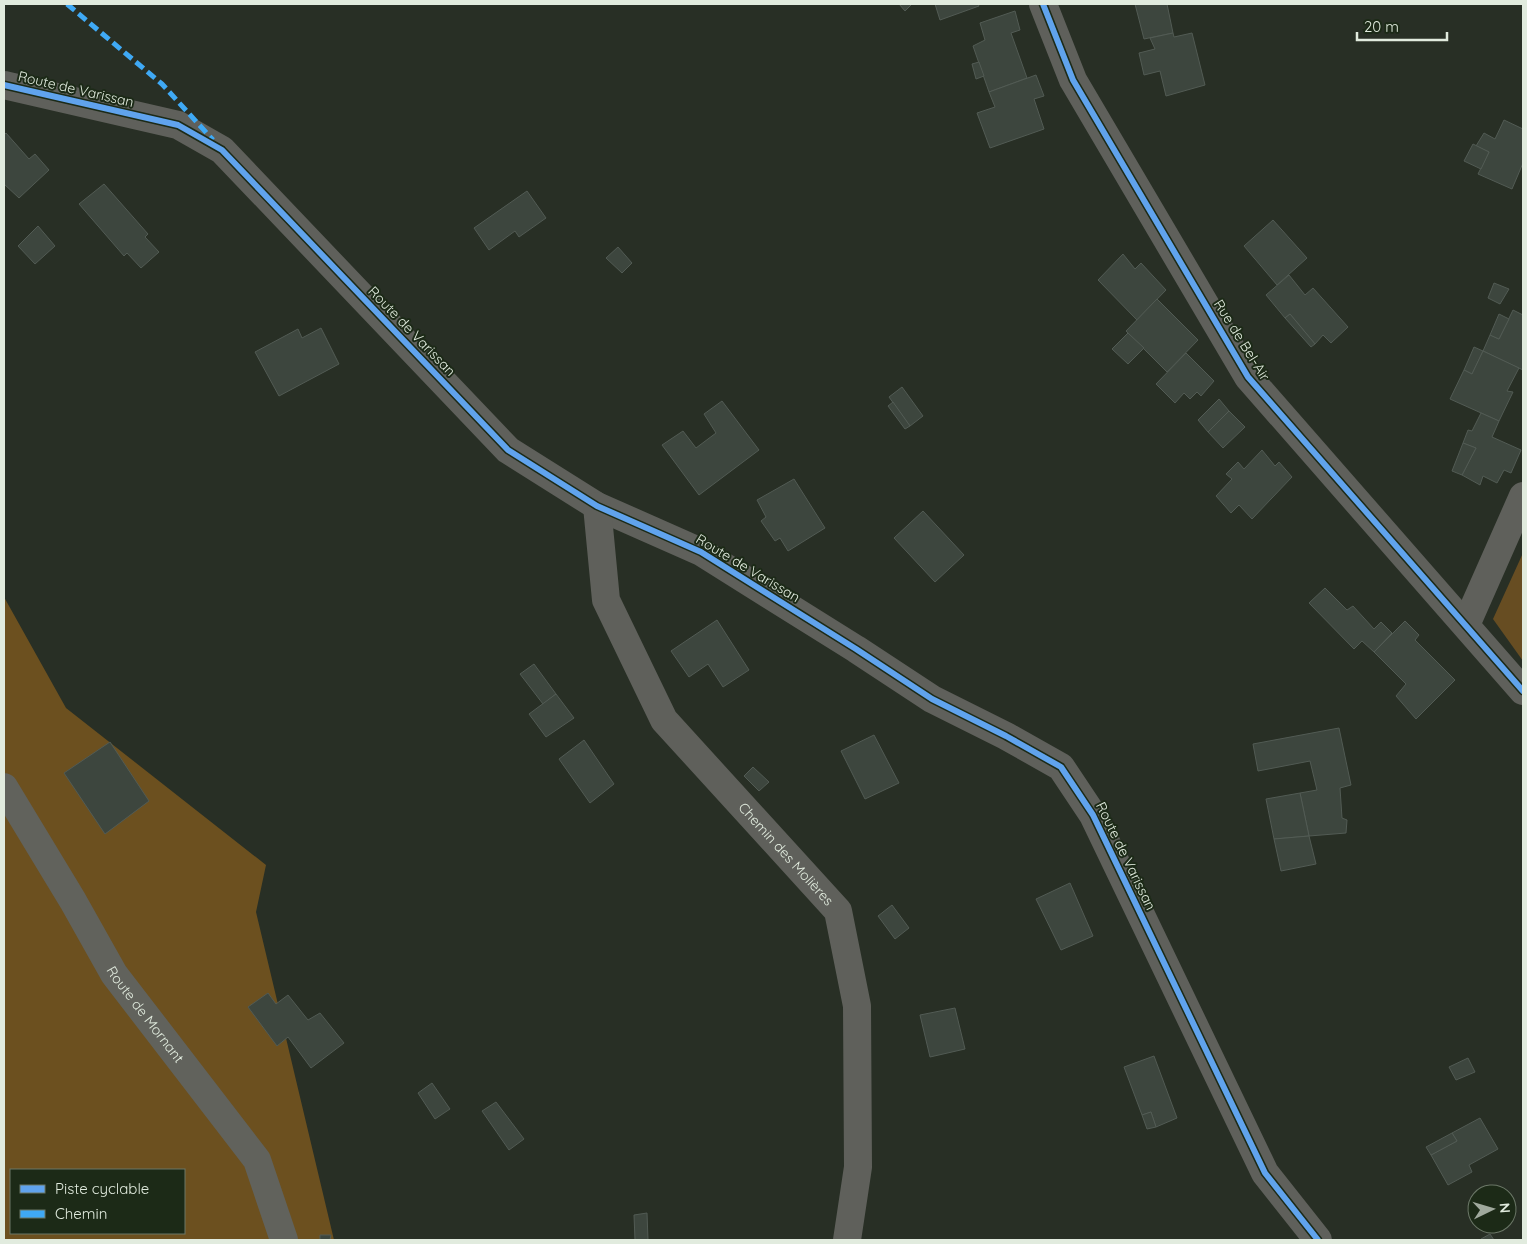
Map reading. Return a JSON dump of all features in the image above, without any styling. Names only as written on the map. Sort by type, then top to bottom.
[{"type":"main road","name":"Route de Mornant","points":[[4,787],[73,901],[114,974],[257,1160],[284,1240]]},
{"type":"street","name":"Rue de Bel-Air","points":[[1043,4],[1073,80],[1248,377],[1523,691]]},
{"type":"street","name":"Route de Varissan","points":[[4,85],[178,125],[222,150],[508,450],[597,506],[701,552],[856,648],[932,699],[1006,736],[1061,767],[1094,815],[1265,1174],[1318,1240]]},
{"type":"street","points":[[1466,625],[1523,496]]},
{"type":"street","name":"Chemin des Molières","points":[[597,506],[606,600],[664,720],[838,911],[857,1006],[858,1167],[847,1240]]},
{"type":"shaded area","points":[[1523,553],[1523,661],[1493,619]]},
{"type":"shaded area","points":[[4,597],[66,708],[266,865],[256,912],[334,1240],[4,1240]]},
{"type":"building","points":[[899,4],[912,4],[905,11]]},
{"type":"building","points":[[935,4],[978,4],[979,6],[940,20]]},
{"type":"building","points":[[1135,4],[1167,4],[1173,33],[1144,39]]},
{"type":"building","points":[[1015,11],[1020,30],[1011,33],[1027,78],[989,92],[973,46],[985,40],[980,23]]},
{"type":"building","points":[[1173,33],[1174,37],[1192,33],[1205,85],[1166,96],[1160,71],[1144,75],[1139,53],[1155,49],[1150,38]]},
{"type":"building","points":[[979,62],[984,76],[976,79],[972,64]]},
{"type":"building","points":[[1036,75],[1044,96],[1034,99],[1044,129],[990,148],[977,113],[995,107],[989,92]]},
{"type":"building","points":[[1504,120],[1523,129],[1523,163],[1512,189],[1478,174],[1489,152],[1476,146],[1484,133],[1495,139]]},
{"type":"building","points":[[6,133],[29,159],[35,154],[49,170],[19,198],[4,184],[4,135]]},
{"type":"building","points":[[1473,144],[1489,152],[1481,169],[1464,161]]},
{"type":"building","points":[[104,184],[148,234],[145,237],[159,252],[141,268],[127,253],[124,256],[79,204]]},
{"type":"building","points":[[527,191],[546,218],[519,237],[515,231],[489,250],[474,228]]},
{"type":"building","points":[[1273,220],[1307,258],[1277,285],[1244,246]]},
{"type":"building","points":[[38,226],[55,246],[35,264],[18,246]]},
{"type":"building","points":[[618,247],[632,263],[622,273],[606,258]]},
{"type":"building","points":[[1123,254],[1135,269],[1141,263],[1166,290],[1137,320],[1098,280]]},
{"type":"building","points":[[1289,275],[1305,295],[1313,288],[1348,327],[1331,343],[1323,335],[1315,344],[1290,314],[1285,318],[1266,295]]},
{"type":"building","points":[[1494,283],[1509,289],[1500,304],[1488,298]]},
{"type":"building","points":[[1157,299],[1198,340],[1167,372],[1126,331]]},
{"type":"building","points":[[1513,310],[1523,315],[1523,370],[1483,351],[1490,335],[1499,339]]},
{"type":"building","points":[[1290,314],[1315,344],[1311,347],[1285,318]]},
{"type":"building","points":[[1499,314],[1509,319],[1499,339],[1490,335]]},
{"type":"building","points":[[321,328],[339,364],[279,396],[255,352],[298,329],[302,338]]},
{"type":"building","points":[[1128,333],[1144,348],[1128,364],[1112,349]]},
{"type":"building","points":[[1474,347],[1483,351],[1472,374],[1464,370]]},
{"type":"building","points":[[1483,351],[1519,368],[1507,391],[1513,392],[1499,421],[1450,399],[1464,370],[1472,374]]},
{"type":"building","points":[[1186,353],[1214,381],[1201,396],[1197,392],[1190,399],[1184,393],[1175,403],[1156,384]]},
{"type":"building","points":[[902,387],[923,416],[910,426],[889,397]]},
{"type":"building","points":[[1219,399],[1229,411],[1208,432],[1198,420]]},
{"type":"building","points":[[722,401],[759,450],[699,495],[662,445],[683,431],[696,448],[716,433],[704,414]]},
{"type":"building","points":[[893,402],[910,426],[905,429],[888,406]]},
{"type":"building","points":[[1229,411],[1245,427],[1223,448],[1208,432]]},
{"type":"building","points":[[1481,413],[1499,421],[1492,437],[1521,450],[1511,473],[1504,470],[1497,483],[1483,476],[1480,485],[1462,475],[1476,448],[1463,443],[1468,430],[1472,431]]},
{"type":"building","points":[[1463,443],[1476,448],[1462,475],[1452,471]]},
{"type":"building","points":[[1262,450],[1275,466],[1279,462],[1292,477],[1252,519],[1239,505],[1231,513],[1216,496],[1232,479],[1226,474],[1238,462],[1244,469]]},
{"type":"building","points":[[794,479],[825,528],[788,551],[780,538],[775,541],[761,521],[766,517],[757,500]]},
{"type":"building","points":[[923,511],[964,555],[935,582],[894,538]]},
{"type":"building","points":[[1325,588],[1347,610],[1353,606],[1374,629],[1381,622],[1392,633],[1374,652],[1362,641],[1354,649],[1309,603]]},
{"type":"building","points":[[717,620],[749,670],[723,687],[708,664],[689,677],[671,651]]},
{"type":"building","points":[[1405,621],[1419,635],[1415,640],[1455,680],[1416,719],[1396,696],[1406,684],[1374,652]]},
{"type":"building","points":[[534,664],[556,694],[543,704],[520,674]]},
{"type":"building","points":[[556,694],[574,718],[546,737],[529,714]]},
{"type":"building","points":[[1339,728],[1351,785],[1340,788],[1342,818],[1347,820],[1346,833],[1309,836],[1300,793],[1317,790],[1310,761],[1258,771],[1253,744]]},
{"type":"building","points":[[874,735],[899,783],[865,799],[841,751]]},
{"type":"building","points":[[584,740],[614,784],[590,803],[559,759]]},
{"type":"building","points":[[110,742],[149,801],[105,834],[64,773]]},
{"type":"building","points":[[753,767],[769,782],[759,791],[744,776]]},
{"type":"building","points":[[1300,793],[1309,836],[1274,839],[1266,799]]},
{"type":"building","points":[[1309,836],[1316,864],[1281,871],[1274,839]]},
{"type":"building","points":[[1070,883],[1093,936],[1061,950],[1036,899]]},
{"type":"building","points":[[892,905],[909,928],[895,939],[878,916]]},
{"type":"building","points":[[268,993],[276,1004],[288,995],[308,1020],[320,1013],[344,1043],[311,1068],[288,1037],[277,1046],[248,1007]]},
{"type":"building","points":[[955,1008],[965,1049],[930,1057],[920,1015]]},
{"type":"building","points":[[1154,1056],[1177,1118],[1156,1127],[1151,1112],[1142,1115],[1124,1067]]},
{"type":"building","points":[[1468,1058],[1475,1072],[1456,1080],[1449,1067]]},
{"type":"building","points":[[432,1083],[450,1109],[435,1119],[418,1093]]},
{"type":"building","points":[[496,1102],[524,1139],[509,1150],[482,1111]]},
{"type":"building","points":[[1151,1112],[1156,1127],[1147,1129],[1142,1115]]},
{"type":"building","points":[[1480,1118],[1498,1149],[1469,1165],[1472,1172],[1448,1185],[1431,1155],[1457,1141],[1452,1133]]},
{"type":"building","points":[[1452,1133],[1457,1141],[1431,1155],[1426,1147]]},
{"type":"building","points":[[647,1213],[648,1240],[635,1240],[634,1215]]},
{"type":"building","points":[[1490,1234],[1494,1240],[1482,1240]]},
{"type":"building","points":[[320,1235],[331,1235],[330,1240],[320,1240]]},
{"type":"marked path","points":[[67,4],[162,84],[213,140]]},
{"type":"cycle path","points":[[1043,4],[1073,80],[1248,377],[1523,691]]},
{"type":"cycle path","points":[[4,85],[178,125],[222,150],[508,450],[597,506],[701,552],[932,699],[1006,736],[1061,767],[1093,815],[1265,1173],[1318,1240]]}]
